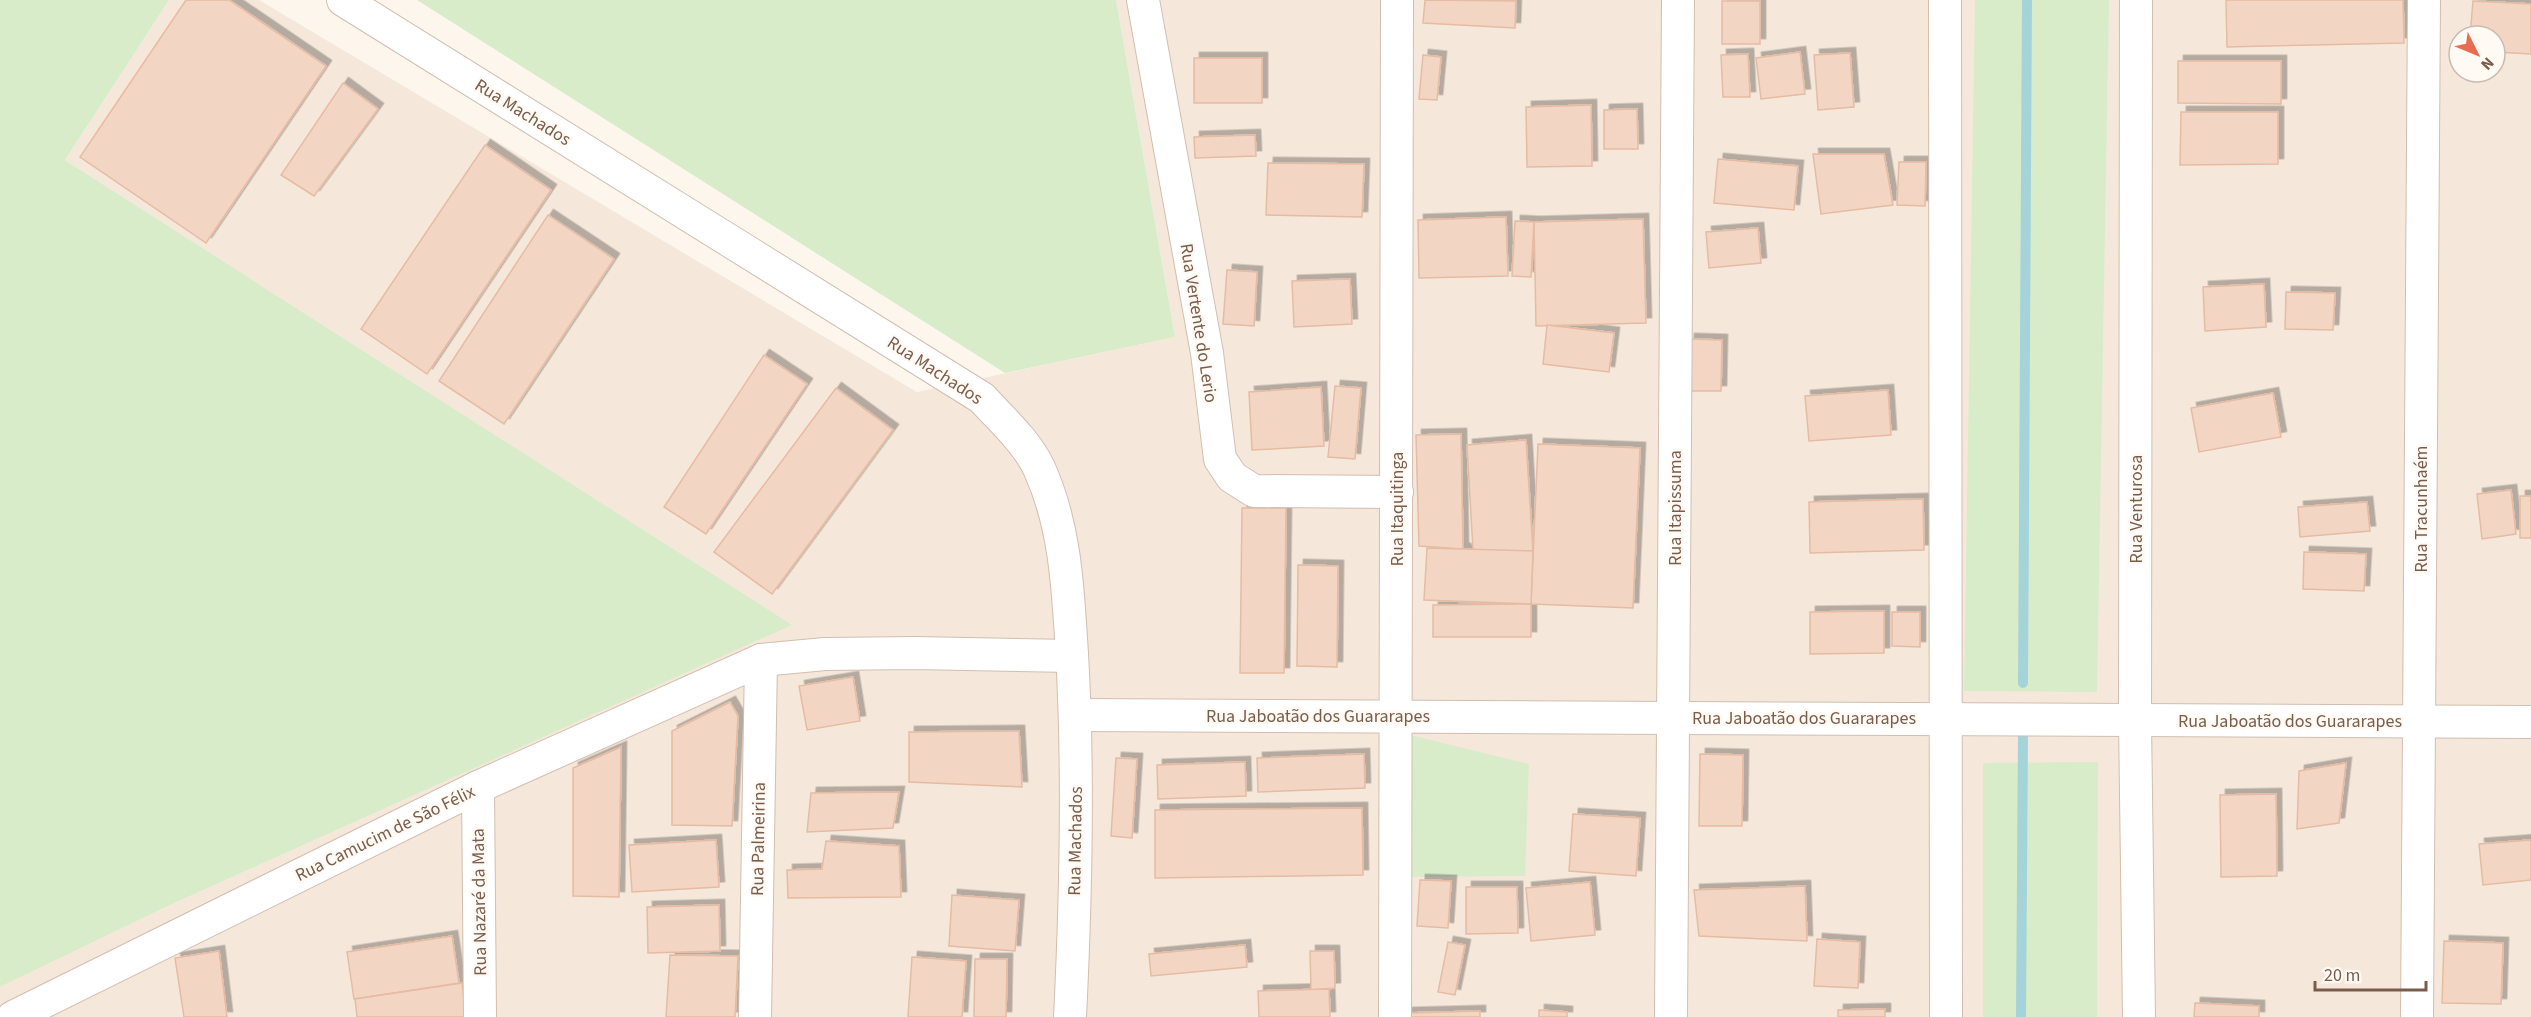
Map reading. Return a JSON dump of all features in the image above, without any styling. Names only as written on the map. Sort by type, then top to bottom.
[{"type":"street","name":"Rua Machados","points":[[343,0],[982,398],[1020,439],[1038,467],[1053,506],[1068,574],[1076,715],[1070,1017]]},
{"type":"street","name":"Rua Vertente do Lerio","points":[[1143,0],[1207,353],[1220,459],[1232,477],[1254,491],[1397,492]]},
{"type":"street","name":"Rua Itaquitinga","points":[[1395,1017],[1397,0]]},
{"type":"street","name":"Rua Itapissuma","points":[[1671,1017],[1678,0]]},
{"type":"street","points":[[1945,0],[1946,1017]]},
{"type":"street","name":"Rua Venturosa","points":[[2136,0],[2135,720],[2139,1017]]},
{"type":"street","name":"Rua Tracunhaém","points":[[2417,1017],[2424,0]]},
{"type":"street","name":"Rua Camucim de São Félix","points":[[13,1017],[477,787],[761,660],[825,654],[1072,656]]},
{"type":"street","name":"Rua Palmeirina","points":[[755,1017],[761,660]]},
{"type":"street","name":"Rua Jaboatão dos Guararapes","points":[[1076,715],[2531,722]]},
{"type":"street","name":"Rua Nazaré da Mata","points":[[477,787],[480,1017]]},
{"type":"shaded area","points":[[169,0],[259,0],[917,392],[1175,337],[1116,0],[2531,0],[2531,1017],[0,1017],[0,987],[168,906],[791,625],[65,160]]},
{"type":"green space","points":[[0,0],[169,0],[65,160],[792,625],[168,906],[0,987]]},
{"type":"green space","points":[[417,0],[1116,0],[1175,337],[1005,373]]},
{"type":"green space","points":[[1975,0],[2109,0],[2097,692],[1964,691]]},
{"type":"green space","points":[[1410,735],[1529,764],[1525,876],[1402,877]]},
{"type":"green space","points":[[2098,762],[2097,1017],[1983,1017],[1983,763]]},
{"type":"building","points":[[186,0],[229,0],[326,66],[206,243],[80,157]]},
{"type":"building","points":[[1425,0],[1516,1],[1515,28],[1423,23]]},
{"type":"building","points":[[2226,0],[2403,0],[2404,43],[2227,47]]},
{"type":"building","points":[[1722,1],[1760,1],[1760,44],[1722,44]]},
{"type":"building","points":[[2473,1],[2531,4],[2531,54],[2507,53],[2507,24],[2471,24]]},
{"type":"building","points":[[1800,52],[1805,94],[1761,99],[1756,58]]},
{"type":"building","points":[[1850,53],[1854,107],[1818,110],[1814,55]]},
{"type":"building","points":[[1748,54],[1750,97],[1723,97],[1721,55]]},
{"type":"building","points":[[1423,55],[1441,57],[1437,100],[1419,99]]},
{"type":"building","points":[[1194,58],[1262,58],[1262,103],[1194,103]]},
{"type":"building","points":[[2178,61],[2281,61],[2281,104],[2178,103]]},
{"type":"building","points":[[343,83],[378,109],[314,196],[281,175]]},
{"type":"building","points":[[1591,105],[1592,166],[1527,167],[1526,107]]},
{"type":"building","points":[[1637,109],[1638,149],[1604,149],[1604,110]]},
{"type":"building","points":[[2181,112],[2278,112],[2278,164],[2180,165]]},
{"type":"building","points":[[1255,135],[1256,156],[1195,158],[1194,137]]},
{"type":"building","points":[[485,145],[551,190],[427,374],[361,329]]},
{"type":"building","points":[[1813,154],[1884,154],[1893,205],[1821,214]]},
{"type":"building","points":[[1718,159],[1798,166],[1794,210],[1714,203]]},
{"type":"building","points":[[1899,162],[1926,162],[1925,206],[1897,205]]},
{"type":"building","points":[[1268,163],[1364,164],[1362,217],[1266,215]]},
{"type":"building","points":[[548,215],[614,259],[504,424],[439,381]]},
{"type":"building","points":[[1506,217],[1508,276],[1419,278],[1418,220]]},
{"type":"building","points":[[1643,219],[1646,323],[1536,326],[1534,222]]},
{"type":"building","points":[[1515,221],[1534,222],[1531,277],[1512,276]]},
{"type":"building","points":[[1758,228],[1761,263],[1709,268],[1706,232]]},
{"type":"building","points":[[1227,270],[1257,272],[1254,326],[1223,324]]},
{"type":"building","points":[[1350,279],[1352,324],[1294,327],[1292,281]]},
{"type":"building","points":[[2264,284],[2266,327],[2205,331],[2203,287]]},
{"type":"building","points":[[2286,292],[2335,293],[2333,330],[2285,329]]},
{"type":"building","points":[[1547,325],[1614,333],[1609,372],[1543,364]]},
{"type":"building","points":[[1689,339],[1722,340],[1721,391],[1688,391]]},
{"type":"building","points":[[764,355],[807,384],[706,534],[664,507]]},
{"type":"building","points":[[1335,386],[1361,388],[1355,459],[1328,457]]},
{"type":"building","points":[[1321,387],[1324,446],[1252,450],[1249,392]]},
{"type":"building","points":[[836,388],[893,430],[772,594],[714,552]]},
{"type":"building","points":[[1888,390],[1891,435],[1809,441],[1805,396]]},
{"type":"building","points":[[2273,393],[2281,437],[2199,452],[2191,408]]},
{"type":"building","points":[[1461,434],[1463,549],[1419,546],[1416,435]]},
{"type":"building","points":[[1526,440],[1533,551],[1473,550],[1467,445]]},
{"type":"building","points":[[1538,444],[1640,448],[1633,608],[1531,604]]},
{"type":"building","points":[[2511,490],[2516,534],[2482,539],[2477,494]]},
{"type":"building","points":[[2520,496],[2531,496],[2531,538],[2520,538]]},
{"type":"building","points":[[1923,499],[1924,550],[1810,553],[1809,502]]},
{"type":"building","points":[[2367,502],[2370,531],[2300,537],[2298,507]]},
{"type":"building","points":[[1242,508],[1286,508],[1284,673],[1240,673]]},
{"type":"building","points":[[1427,548],[1533,551],[1531,604],[1424,600]]},
{"type":"building","points":[[2304,552],[2366,554],[2364,591],[2303,589]]},
{"type":"building","points":[[1298,565],[1338,566],[1337,667],[1297,666]]},
{"type":"building","points":[[1531,604],[1531,637],[1433,637],[1433,605]]},
{"type":"building","points":[[1884,611],[1884,653],[1810,654],[1810,612]]},
{"type":"building","points":[[1892,612],[1920,612],[1920,647],[1892,646]]},
{"type":"building","points":[[853,677],[860,721],[807,730],[799,686]]},
{"type":"building","points":[[730,702],[738,716],[732,826],[672,825],[672,731]]},
{"type":"building","points":[[1019,731],[1022,787],[909,782],[909,732]]},
{"type":"building","points":[[621,747],[619,897],[573,896],[573,768]]},
{"type":"building","points":[[1364,754],[1365,788],[1258,792],[1257,758]]},
{"type":"building","points":[[1700,754],[1743,755],[1742,826],[1699,826]]},
{"type":"building","points":[[1116,758],[1137,759],[1132,838],[1111,836]]},
{"type":"building","points":[[1245,762],[1246,796],[1158,799],[1157,765]]},
{"type":"building","points":[[2346,763],[2339,823],[2297,829],[2299,771]]},
{"type":"building","points":[[899,792],[893,828],[807,832],[811,793]]},
{"type":"building","points":[[2276,794],[2277,876],[2221,877],[2220,795]]},
{"type":"building","points":[[1362,808],[1363,875],[1155,878],[1155,810]]},
{"type":"building","points":[[1573,814],[1640,818],[1636,876],[1569,871]]},
{"type":"building","points":[[716,840],[719,887],[632,892],[629,845]]},
{"type":"building","points":[[2531,840],[2531,880],[2483,885],[2479,844]]},
{"type":"building","points":[[826,841],[899,846],[901,897],[788,898],[787,870],[822,869]]},
{"type":"building","points":[[1420,880],[1451,881],[1448,928],[1417,926]]},
{"type":"building","points":[[1590,882],[1595,935],[1531,941],[1526,888]]},
{"type":"building","points":[[1805,886],[1807,941],[1699,936],[1694,890]]},
{"type":"building","points":[[1466,887],[1517,887],[1518,933],[1466,934]]},
{"type":"building","points":[[952,895],[1019,900],[1015,951],[949,946]]},
{"type":"building","points":[[719,905],[720,951],[648,953],[647,907]]},
{"type":"building","points":[[452,936],[459,983],[354,999],[347,952]]},
{"type":"building","points":[[1817,939],[1860,942],[1858,988],[1814,986]]},
{"type":"building","points":[[2444,941],[2503,943],[2501,1004],[2442,1003]]},
{"type":"building","points":[[1448,942],[1465,945],[1455,995],[1438,992]]},
{"type":"building","points":[[1245,945],[1247,967],[1151,976],[1149,954]]},
{"type":"building","points":[[219,951],[227,1017],[184,1017],[175,958]]},
{"type":"building","points":[[1310,951],[1334,951],[1335,988],[1311,990]]},
{"type":"building","points":[[670,955],[738,956],[735,1017],[666,1017]]},
{"type":"building","points":[[912,957],[966,961],[962,1017],[908,1017]]},
{"type":"building","points":[[975,959],[1007,959],[1006,1017],[974,1017]]},
{"type":"building","points":[[462,983],[466,1017],[357,1017],[355,999]]},
{"type":"building","points":[[1329,989],[1330,1017],[1259,1017],[1258,991]]},
{"type":"building","points":[[2195,1003],[2259,1006],[2259,1017],[2194,1017]]},
{"type":"building","points":[[1885,1009],[1885,1017],[1838,1017],[1838,1010]]},
{"type":"building","points":[[1539,1010],[1567,1012],[1567,1017],[1539,1017]]},
{"type":"building","points":[[1480,1011],[1480,1017],[1407,1017],[1407,1013]]},
{"type":"waterway","points":[[2023,683],[2027,0]]},
{"type":"waterway","points":[[2021,1017],[2023,732]]}]
